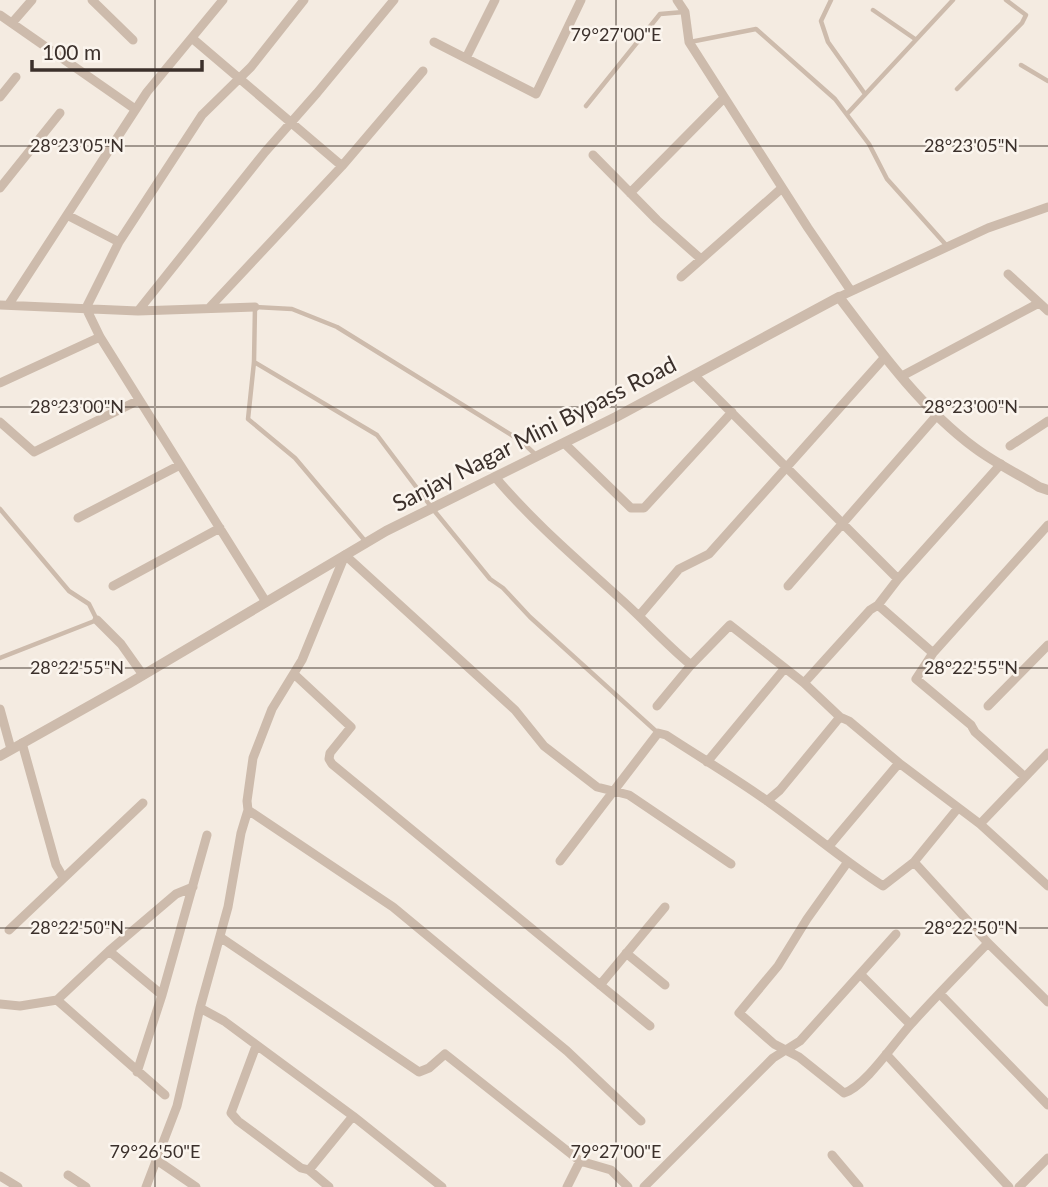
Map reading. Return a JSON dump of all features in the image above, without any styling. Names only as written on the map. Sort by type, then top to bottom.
[{"type":"street","points":[[12,23],[32,0]]},
{"type":"street","points":[[92,0],[133,40]]},
{"type":"street","points":[[5,305],[147,92],[223,0]]},
{"type":"street","points":[[86,308],[119,243],[202,115],[251,67],[304,0]]},
{"type":"street","points":[[138,311],[265,152],[394,0]]},
{"type":"street","points":[[466,58],[495,0]]},
{"type":"street","points":[[434,42],[536,94],[581,0]]},
{"type":"street","points":[[677,0],[685,12],[689,42],[723,99],[852,291]]},
{"type":"street","points":[[0,15],[135,109]]},
{"type":"street","points":[[193,39],[342,166]]},
{"type":"street","points":[[210,307],[342,166],[422,71]]},
{"type":"street","points":[[0,97],[16,78]]},
{"type":"street","points":[[630,192],[723,99]]},
{"type":"street","points":[[0,188],[60,113]]},
{"type":"street","points":[[593,155],[701,259]]},
{"type":"street","points":[[681,277],[782,188]]},
{"type":"street","points":[[1048,207],[988,228],[839,297],[885,357],[938,414],[975,448],[1048,491]]},
{"type":"street","points":[[67,215],[119,243]]},
{"type":"street","points":[[1008,274],[1048,311]]},
{"type":"street","name":"Sanjay Nagar Mini Bypass Road","points":[[0,756],[367,542],[564,443],[839,297]]},
{"type":"street","points":[[902,376],[1039,303]]},
{"type":"street","points":[[5,305],[138,311],[255,307]]},
{"type":"street","points":[[86,308],[100,337],[267,602]]},
{"type":"street","points":[[0,383],[100,337]]},
{"type":"street","points":[[639,616],[679,569],[709,554],[885,357]]},
{"type":"street","points":[[694,375],[898,579]]},
{"type":"street","points":[[0,422],[34,452],[139,400]]},
{"type":"street","points":[[564,443],[631,508],[644,508],[732,412]]},
{"type":"street","points":[[788,586],[938,414]]},
{"type":"street","points":[[1010,446],[1048,421]]},
{"type":"street","points":[[804,683],[870,610],[878,605],[1001,464]]},
{"type":"street","points":[[78,518],[180,465]]},
{"type":"street","points":[[495,477],[522,509],[639,616],[659,639],[691,665]]},
{"type":"street","points":[[1025,777],[975,732],[971,724],[916,680],[933,653],[1048,525]]},
{"type":"street","points":[[113,586],[220,528]]},
{"type":"street","points":[[146,1187],[177,1107],[200,1008],[228,907],[241,833],[248,810],[253,758],[272,709],[303,660],[345,555],[516,710],[544,746],[597,787],[629,794],[732,864]]},
{"type":"street","points":[[878,605],[933,653]]},
{"type":"street","points":[[97,620],[121,644],[143,675]]},
{"type":"street","points":[[657,706],[691,665],[730,625],[804,683],[840,717],[849,721],[899,763],[980,824],[1048,886]]},
{"type":"street","points":[[988,706],[1048,645]]},
{"type":"street","points":[[707,762],[785,668]]},
{"type":"street","points":[[293,674],[351,727],[330,753],[328,759],[332,765],[650,1026]]},
{"type":"street","points":[[0,709],[17,746],[63,877]]},
{"type":"street","points":[[767,801],[780,790],[840,717]]},
{"type":"street","points":[[560,861],[658,733],[666,735],[767,801],[829,846],[847,863],[883,886],[914,862],[958,808]]},
{"type":"street","points":[[980,824],[1048,753]]},
{"type":"street","points":[[829,846],[899,763]]},
{"type":"street","points":[[9,930],[143,803]]},
{"type":"street","points":[[248,810],[393,907],[567,1051],[641,1121]]},
{"type":"street","points":[[138,1072],[207,835]]},
{"type":"street","points":[[914,862],[988,943],[1048,1002]]},
{"type":"street","points":[[847,863],[778,965],[739,1013],[774,1044],[799,1057],[844,1093],[852,1091],[910,1024],[988,943]]},
{"type":"street","points":[[0,1004],[20,1006],[57,1000],[109,950],[176,894],[193,887]]},
{"type":"street","points":[[600,985],[665,907]]},
{"type":"street","points":[[644,1187],[773,1058],[800,1041],[896,934]]},
{"type":"street","points":[[220,937],[419,1072],[429,1068],[445,1054],[580,1161],[611,1170],[628,1187]]},
{"type":"street","points":[[109,950],[162,995]]},
{"type":"street","points":[[626,953],[665,985]]},
{"type":"street","points":[[861,975],[910,1024]]},
{"type":"street","points":[[940,994],[1048,1105]]},
{"type":"street","points":[[57,1000],[165,1096]]},
{"type":"street","points":[[200,1008],[224,1021],[353,1116],[442,1187]]},
{"type":"street","points":[[256,1046],[231,1113],[238,1121],[329,1187]]},
{"type":"street","points":[[886,1054],[1009,1187]]},
{"type":"street","points":[[309,1170],[353,1116]]},
{"type":"street","points":[[832,1155],[859,1187]]},
{"type":"street","points":[[1019,1187],[1048,1158]]},
{"type":"street","points":[[158,1161],[196,1187]]},
{"type":"street","points":[[567,1187],[580,1161]]},
{"type":"street","points":[[68,1175],[86,1187]]},
{"type":"street","points":[[0,1176],[18,1187]]},
{"type":"lane","points":[[831,0],[821,21],[828,42],[865,94]]},
{"type":"lane","points":[[847,114],[953,0]]},
{"type":"lane","points":[[957,89],[1022,23],[1026,15],[1006,0]]},
{"type":"lane","points":[[873,10],[915,39]]},
{"type":"lane","points":[[586,106],[660,14],[685,12]]},
{"type":"lane","points":[[689,42],[756,29],[835,99],[869,145],[887,179],[947,247]]},
{"type":"lane","points":[[1021,65],[1048,81]]},
{"type":"lane","points":[[367,542],[295,458],[248,419],[254,362],[255,307],[292,309],[337,327],[522,441],[537,456]]},
{"type":"lane","points":[[254,362],[377,435],[490,579],[503,588],[530,617],[658,733]]},
{"type":"lane","points":[[0,509],[69,591],[89,604],[97,620],[0,658]]}]
